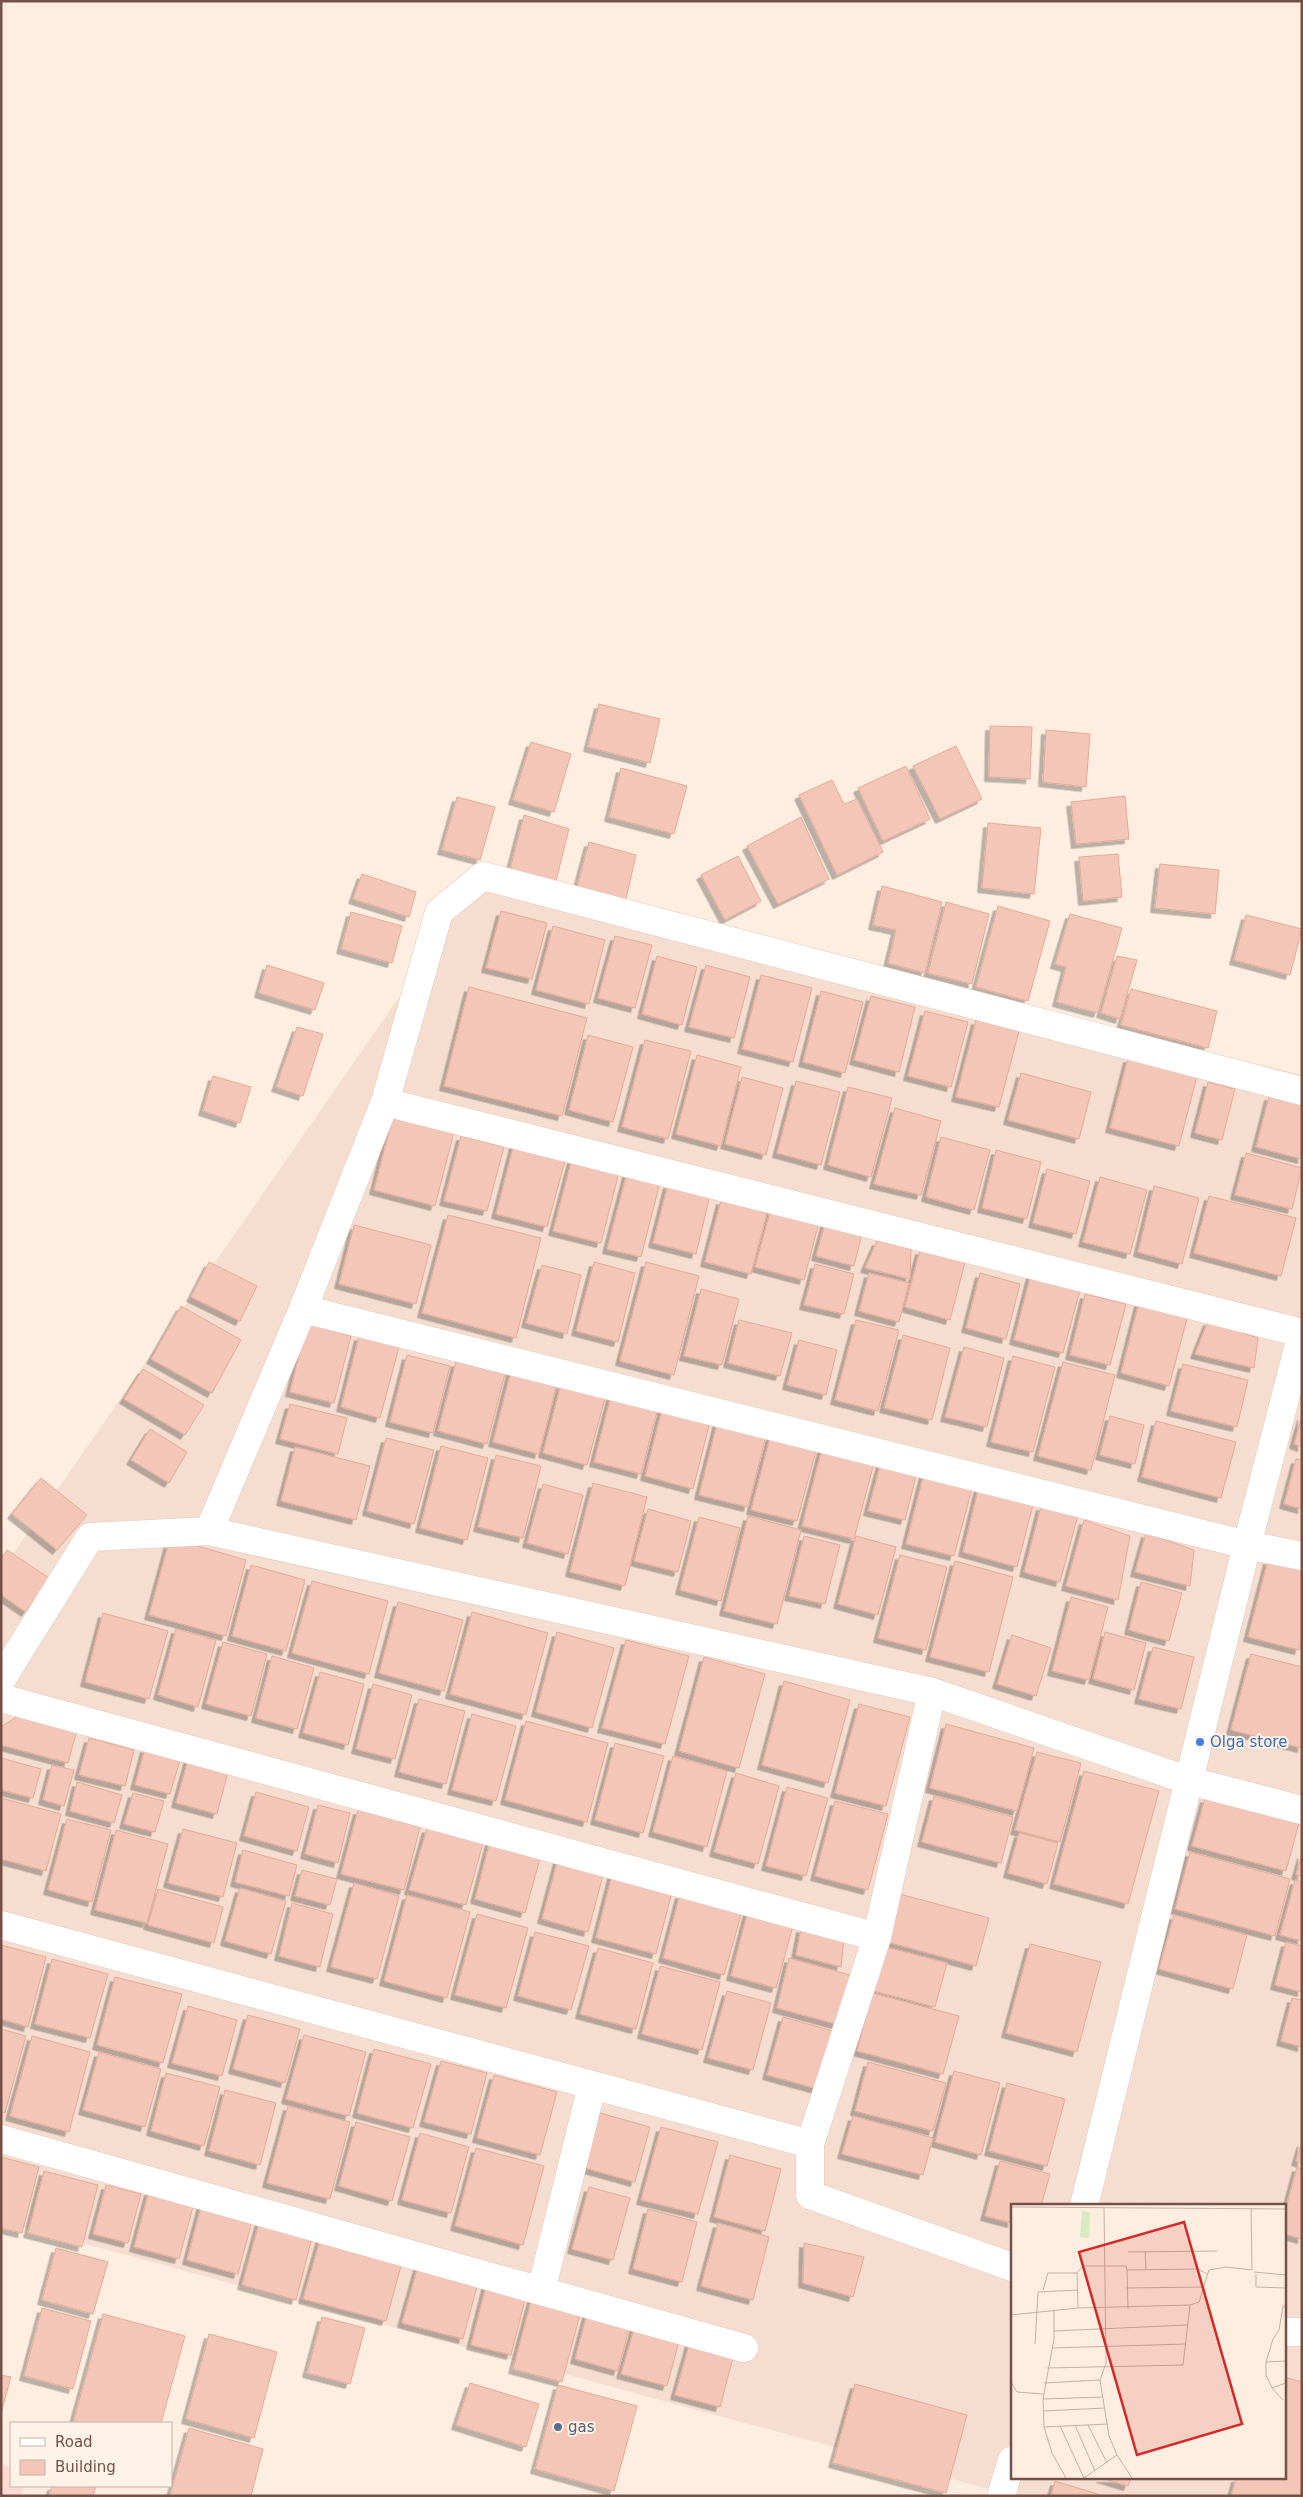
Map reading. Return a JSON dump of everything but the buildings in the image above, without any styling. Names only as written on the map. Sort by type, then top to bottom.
[{"type":"street","points":[[209,1532],[303,1309],[385,1102],[439,912],[483,876],[1302,1091]]},
{"type":"street","points":[[385,1102],[1302,1333],[1247,1545],[1084,2204]]},
{"type":"street","points":[[303,1309],[1247,1545],[1302,1556]]},
{"type":"street","points":[[1,1680],[90,1536],[209,1532],[932,1692],[1190,1781],[1302,1810]]},
{"type":"street","points":[[932,1692],[877,1937],[810,2144],[810,2195],[1011,2267]]},
{"type":"street","points":[[1,1698],[877,1937]]},
{"type":"street","points":[[1,1925],[810,2144]]},
{"type":"street","points":[[541,2291],[592,2086]]},
{"type":"street","points":[[1,2139],[744,2348]]},
{"type":"street","points":[[1286,2332],[1302,2332]]},
{"type":"street","points":[[1001,2496],[1011,2463]]},
{"type":"shaded area","points":[[483,876],[1302,1075],[1302,2496],[1014,2496],[1,2221],[1,1571]]},
{"type":"shaded area","points":[[1,2464],[10,2467],[10,2487],[24,2487],[22,2496],[1,2496]]},
{"type":"place","name":"Olga store","points":[[1200,1742]]},
{"type":"place","name":"gas","points":[[558,2427]]}]
